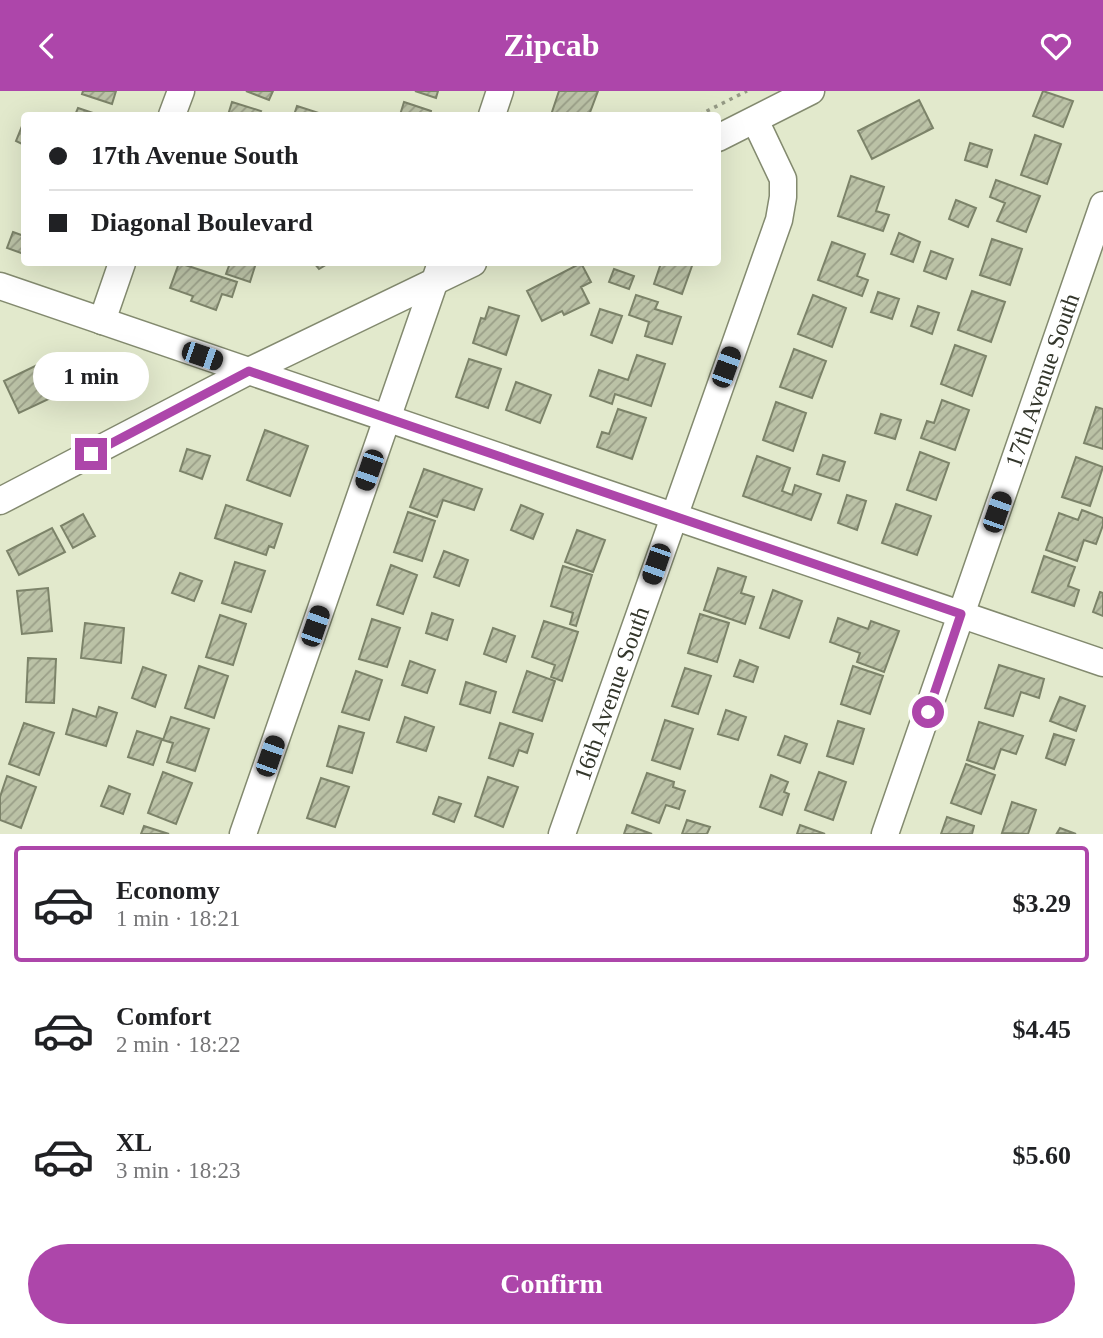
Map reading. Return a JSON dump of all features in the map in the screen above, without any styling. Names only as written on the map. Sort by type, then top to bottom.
[{"type":"street","points":[[173,112],[181,91]]},
{"type":"street","points":[[493,112],[500,91]]},
{"type":"street","points":[[721,137],[811,91]]},
{"type":"street","name":"16th Avenue South","points":[[562,834],[779,219],[783,179],[755,120]]},
{"type":"street","name":"17th Avenue South","points":[[885,834],[1103,205]]},
{"type":"street","points":[[102,321],[121,266]]},
{"type":"street","points":[[0,501],[438,271],[459,266]]},
{"type":"street","points":[[243,834],[438,271]]},
{"type":"street","points":[[0,286],[1103,663]]},
{"type":"path","points":[[705,112],[747,91]]},
{"type":"building","points":[[83,91],[116,91],[112,104],[82,94]]},
{"type":"building","points":[[246,91],[273,91],[269,100]]},
{"type":"building","points":[[415,91],[438,91],[436,98]]},
{"type":"building","points":[[559,91],[598,91],[590,112],[552,112]]},
{"type":"building","points":[[1043,91],[1073,101],[1063,127],[1033,116]]},
{"type":"building","points":[[919,100],[933,128],[872,159],[858,131]]},
{"type":"building","points":[[232,102],[261,111],[260,112],[229,112]]},
{"type":"building","points":[[404,102],[431,111],[431,112],[401,112]]},
{"type":"building","points":[[297,106],[316,112],[295,112]]},
{"type":"building","points":[[21,128],[21,144],[16,141]]},
{"type":"building","points":[[1035,135],[1061,144],[1047,184],[1021,175]]},
{"type":"building","points":[[970,143],[992,150],[987,167],[965,160]]},
{"type":"building","points":[[851,176],[884,187],[876,211],[889,215],[883,231],[838,216]]},
{"type":"building","points":[[996,180],[1040,196],[1026,232],[997,221],[1005,203],[990,197]]},
{"type":"building","points":[[956,200],[976,208],[968,227],[949,219]]},
{"type":"building","points":[[13,232],[21,235],[21,253],[7,248]]},
{"type":"building","points":[[899,233],[920,242],[913,262],[891,254]]},
{"type":"building","points":[[992,239],[1022,249],[1010,285],[980,275]]},
{"type":"building","points":[[832,242],[865,254],[857,276],[868,280],[862,296],[818,280]]},
{"type":"building","points":[[931,251],[953,259],[946,279],[924,271]]},
{"type":"building","points":[[178,266],[188,266],[237,282],[232,297],[222,294],[216,310],[191,301],[193,296],[170,288]]},
{"type":"building","points":[[229,266],[255,266],[250,282],[226,274]]},
{"type":"building","points":[[575,266],[583,266],[591,282],[581,287],[589,303],[564,315],[562,311],[542,321],[527,291]]},
{"type":"building","points":[[660,266],[692,266],[682,294],[654,284]]},
{"type":"building","points":[[614,269],[634,276],[629,289],[609,282]]},
{"type":"building","points":[[972,291],[1005,302],[991,342],[958,330]]},
{"type":"building","points":[[878,292],[899,299],[892,319],[871,312]]},
{"type":"building","points":[[636,295],[658,302],[655,309],[681,317],[672,344],[645,336],[649,322],[629,315]]},
{"type":"building","points":[[813,295],[846,308],[832,347],[798,334]]},
{"type":"building","points":[[918,306],[939,313],[932,334],[911,326]]},
{"type":"building","points":[[489,307],[519,316],[506,355],[473,343],[481,318],[485,319]]},
{"type":"building","points":[[600,309],[622,316],[612,343],[591,335]]},
{"type":"building","points":[[955,345],[986,356],[972,396],[941,384]]},
{"type":"building","points":[[794,349],[826,361],[812,398],[780,387]]},
{"type":"building","points":[[58,355],[74,387],[19,413],[4,381]]},
{"type":"building","points":[[637,355],[665,364],[651,406],[615,394],[612,404],[590,396],[599,370],[628,380]]},
{"type":"building","points":[[469,359],[501,369],[488,408],[456,397]]},
{"type":"building","points":[[516,382],[551,395],[540,423],[506,410]]},
{"type":"building","points":[[942,400],[969,410],[955,450],[921,438],[927,421],[934,423]]},
{"type":"building","points":[[776,402],[806,413],[793,451],[763,440]]},
{"type":"building","points":[[1096,407],[1103,409],[1103,449],[1084,443]]},
{"type":"building","points":[[618,409],[646,418],[632,459],[597,447],[602,432],[609,434]]},
{"type":"building","points":[[881,414],[901,420],[895,439],[875,433]]},
{"type":"building","points":[[265,430],[308,446],[290,496],[247,480]]},
{"type":"building","points":[[187,449],[210,456],[202,479],[180,471]]},
{"type":"building","points":[[920,452],[949,463],[936,500],[907,490]]},
{"type":"building","points":[[823,455],[845,462],[839,481],[817,474]]},
{"type":"building","points":[[757,456],[790,468],[782,491],[792,495],[795,485],[821,494],[811,520],[743,496]]},
{"type":"building","points":[[1076,457],[1103,467],[1090,506],[1062,497]]},
{"type":"building","points":[[424,469],[482,489],[474,510],[443,500],[437,517],[410,507]]},
{"type":"building","points":[[847,495],[866,501],[857,530],[838,523]]},
{"type":"building","points":[[896,504],[931,516],[917,555],[882,543]]},
{"type":"building","points":[[226,505],[282,524],[274,548],[269,546],[266,555],[215,538]]},
{"type":"building","points":[[521,505],[543,514],[533,539],[511,530]]},
{"type":"building","points":[[1082,510],[1103,518],[1096,544],[1084,540],[1077,561],[1046,550],[1059,513],[1078,520]]},
{"type":"building","points":[[408,512],[435,521],[422,561],[394,552]]},
{"type":"building","points":[[83,514],[95,536],[73,548],[61,526]]},
{"type":"building","points":[[52,528],[65,552],[19,575],[7,551]]},
{"type":"building","points":[[577,530],[605,540],[593,572],[565,562]]},
{"type":"building","points":[[444,551],[468,560],[459,586],[434,577]]},
{"type":"building","points":[[1044,556],[1075,567],[1068,586],[1079,590],[1074,606],[1032,592]]},
{"type":"building","points":[[235,562],[265,571],[251,612],[222,603]]},
{"type":"building","points":[[391,565],[417,575],[403,614],[377,605]]},
{"type":"building","points":[[563,566],[592,575],[576,626],[570,624],[573,613],[551,606]]},
{"type":"building","points":[[718,568],[746,577],[741,593],[754,597],[745,624],[704,610]]},
{"type":"building","points":[[180,573],[202,581],[194,601],[172,593]]},
{"type":"building","points":[[48,588],[52,631],[22,634],[17,591]]},
{"type":"building","points":[[773,590],[802,601],[789,638],[760,628]]},
{"type":"building","points":[[1100,592],[1103,593],[1103,616],[1093,612]]},
{"type":"building","points":[[432,613],[453,620],[447,640],[426,633]]},
{"type":"building","points":[[700,614],[729,623],[717,662],[688,653]]},
{"type":"building","points":[[220,615],[246,624],[233,665],[206,657]]},
{"type":"building","points":[[838,618],[868,629],[871,621],[899,631],[884,672],[857,662],[860,653],[830,642]]},
{"type":"building","points":[[372,619],[400,628],[387,667],[359,659]]},
{"type":"building","points":[[544,621],[578,632],[562,681],[551,677],[555,665],[532,657]]},
{"type":"building","points":[[85,623],[124,628],[121,663],[81,658]]},
{"type":"building","points":[[493,628],[515,636],[506,662],[484,654]]},
{"type":"building","points":[[28,658],[56,659],[54,703],[26,702]]},
{"type":"building","points":[[740,660],[758,667],[753,682],[734,676]]},
{"type":"building","points":[[410,661],[435,670],[427,693],[402,685]]},
{"type":"building","points":[[999,665],[1044,679],[1039,698],[1021,692],[1013,716],[985,708]]},
{"type":"building","points":[[199,666],[228,676],[214,718],[185,708]]},
{"type":"building","points":[[853,666],[883,676],[870,714],[841,704]]},
{"type":"building","points":[[143,667],[166,675],[155,707],[132,698]]},
{"type":"building","points":[[685,668],[711,676],[698,714],[672,706]]},
{"type":"building","points":[[356,671],[382,680],[369,720],[342,712]]},
{"type":"building","points":[[527,671],[555,681],[542,721],[513,712]]},
{"type":"building","points":[[466,682],[496,692],[490,713],[460,704]]},
{"type":"building","points":[[1060,697],[1085,706],[1076,731],[1050,721]]},
{"type":"building","points":[[99,707],[117,713],[106,746],[66,734],[73,709],[96,717]]},
{"type":"building","points":[[726,710],[746,717],[738,740],[718,734]]},
{"type":"building","points":[[171,717],[209,729],[195,771],[167,762],[173,743],[163,740]]},
{"type":"building","points":[[405,717],[434,727],[426,751],[397,742]]},
{"type":"building","points":[[665,720],[693,729],[680,769],[652,760]]},
{"type":"building","points":[[838,721],[864,729],[853,764],[827,756]]},
{"type":"building","points":[[979,722],[1023,736],[1016,754],[1001,749],[994,769],[967,760]]},
{"type":"building","points":[[24,723],[54,733],[39,775],[9,764]]},
{"type":"building","points":[[500,723],[533,734],[527,753],[519,750],[513,766],[489,758]]},
{"type":"building","points":[[339,726],[364,733],[352,773],[327,766]]},
{"type":"building","points":[[137,731],[162,739],[153,765],[128,757]]},
{"type":"building","points":[[1054,734],[1074,740],[1065,765],[1046,758]]},
{"type":"building","points":[[785,736],[807,744],[800,763],[778,755]]},
{"type":"building","points":[[966,764],[995,775],[981,814],[951,803]]},
{"type":"building","points":[[163,772],[192,783],[176,824],[148,813]]},
{"type":"building","points":[[819,772],[846,782],[833,820],[805,810]]},
{"type":"building","points":[[647,773],[674,782],[673,787],[685,791],[679,809],[666,805],[659,823],[632,813]]},
{"type":"building","points":[[771,775],[788,782],[784,792],[789,794],[782,815],[760,807]]},
{"type":"building","points":[[7,776],[36,787],[21,828],[0,820],[0,797]]},
{"type":"building","points":[[488,777],[518,787],[503,827],[475,816]]},
{"type":"building","points":[[321,778],[349,787],[335,827],[307,818]]},
{"type":"building","points":[[109,786],[130,794],[123,814],[101,806]]},
{"type":"building","points":[[439,797],[461,804],[454,822],[433,814]]},
{"type":"building","points":[[1012,802],[1036,810],[1028,834],[1002,833]]},
{"type":"building","points":[[947,817],[974,826],[972,834],[941,834]]},
{"type":"building","points":[[687,820],[710,827],[707,834],[682,834]]},
{"type":"building","points":[[627,825],[652,834],[624,834]]},
{"type":"building","points":[[800,825],[825,834],[797,834]]},
{"type":"building","points":[[144,826],[169,834],[141,834]]},
{"type":"building","points":[[1060,828],[1076,834],[1057,833]]},
{"type":"route","points":[[91,454],[249,371],[961,614],[928,712]]}]
